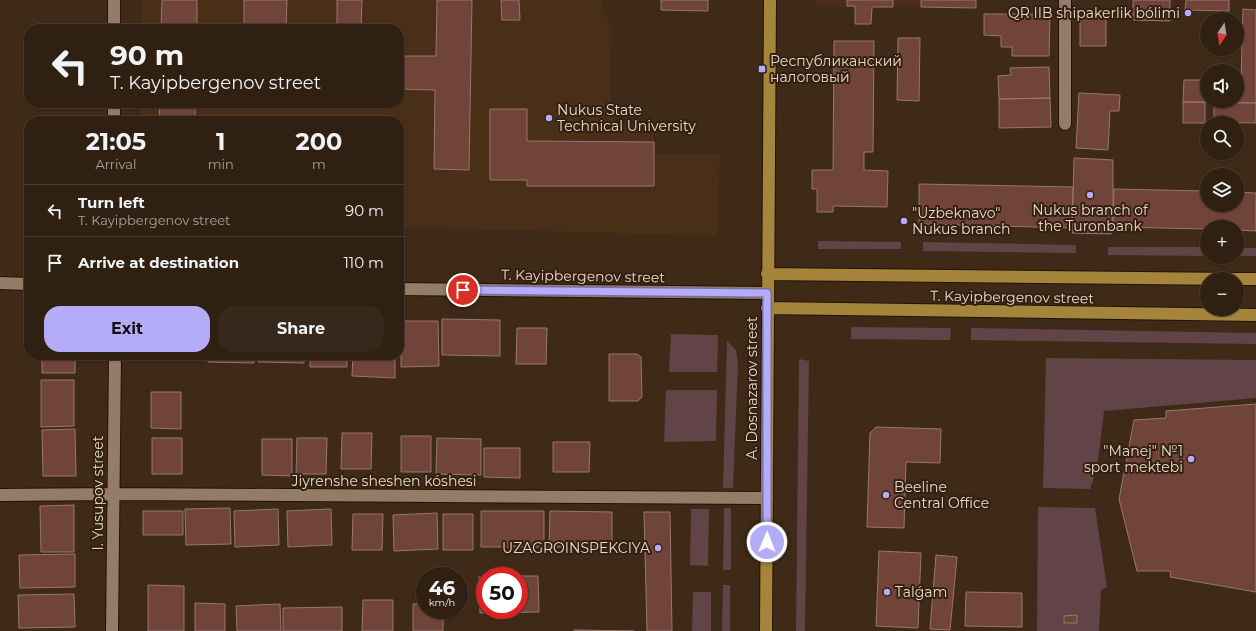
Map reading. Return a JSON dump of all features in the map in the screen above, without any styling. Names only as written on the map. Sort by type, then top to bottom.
[{"type":"main road","name":"A. Dosnazarov street","points":[[766,631],[767,274],[770,0]]},
{"type":"main road","name":"T. Kayipbergenov street","points":[[767,274],[1200,279]]},
{"type":"main road","name":"T. Kayipbergenov street","points":[[1244,279],[1256,279]]},
{"type":"main road","name":"T. Kayipbergenov street","points":[[767,308],[1256,315]]},
{"type":"street","points":[[114,0],[114,24]]},
{"type":"street","points":[[1065,0],[1065,124]]},
{"type":"street","points":[[0,283],[24,284]]},
{"type":"street","name":"T. Kayipbergenov street","points":[[404,289],[767,293]]},
{"type":"street","name":"I. Yusupov street","points":[[112,631],[114,360]]},
{"type":"street","name":"Jiyrenshe sheshen kóshesi","points":[[0,495],[113,494],[767,498]]},
{"type":"shaded area","points":[[141,0],[603,0],[603,10],[612,27],[610,96],[616,111],[615,124],[654,125],[654,154],[720,154],[717,236],[404,227],[404,116],[141,116],[141,108],[404,108],[404,24],[141,24]]},
{"type":"shaded area","points":[[816,0],[921,0],[921,7],[816,7]]},
{"type":"shaded area","points":[[818,241],[901,242],[901,249],[818,249]]},
{"type":"shaded area","points":[[923,242],[1076,245],[1076,253],[923,251]]},
{"type":"shaded area","points":[[1108,247],[1200,247],[1200,256],[1108,255]]},
{"type":"shaded area","points":[[1244,248],[1256,248],[1256,256],[1244,256]]},
{"type":"shaded area","points":[[851,327],[951,328],[950,340],[851,339]]},
{"type":"shaded area","points":[[971,328],[1256,333],[1256,344],[971,340]]},
{"type":"shaded area","points":[[671,334],[718,335],[717,372],[669,372]]},
{"type":"shaded area","points":[[727,341],[736,350],[738,364],[733,488],[723,488]]},
{"type":"shaded area","points":[[1046,358],[1256,360],[1256,398],[1104,411],[1097,468],[1090,489],[1043,488]]},
{"type":"shaded area","points":[[799,359],[809,361],[805,631],[796,631]]},
{"type":"shaded area","points":[[666,390],[717,390],[716,441],[664,442]]},
{"type":"shaded area","points":[[1038,507],[1095,508],[1107,587],[1101,590],[1099,631],[1037,631]]},
{"type":"shaded area","points":[[724,508],[731,508],[731,570],[723,570]]},
{"type":"shaded area","points":[[691,509],[709,509],[708,566],[690,565]]},
{"type":"shaded area","points":[[723,585],[730,585],[730,631],[722,631]]},
{"type":"shaded area","points":[[693,592],[711,592],[711,631],[692,631]]},
{"type":"building","points":[[162,0],[197,0],[197,24],[161,24]]},
{"type":"building","points":[[244,0],[287,0],[286,24],[244,24]]},
{"type":"building","points":[[337,0],[362,0],[361,24],[337,24]]},
{"type":"building","points":[[437,0],[472,0],[469,170],[434,169],[435,90],[404,89],[404,56],[436,56]]},
{"type":"building","points":[[501,0],[519,0],[520,20],[502,20]]},
{"type":"building","points":[[661,0],[708,0],[708,11],[661,10]]},
{"type":"building","points":[[847,0],[893,0],[893,7],[872,7],[871,24],[855,24],[855,6],[847,6]]},
{"type":"building","points":[[921,0],[976,0],[976,8],[921,7]]},
{"type":"building","points":[[1133,0],[1170,0],[1170,21],[1133,20]]},
{"type":"building","points":[[1186,0],[1229,0],[1229,11],[1185,10]]},
{"type":"building","points":[[1243,9],[1256,10],[1256,103],[1244,103],[1244,64],[1241,64],[1242,56],[1244,56]]},
{"type":"building","points":[[984,14],[1050,14],[1049,56],[1012,56],[1012,47],[1001,47],[1001,36],[984,35]]},
{"type":"building","points":[[1080,16],[1106,16],[1106,46],[1080,46]]},
{"type":"building","points":[[898,38],[920,38],[919,101],[897,100]]},
{"type":"building","points":[[834,41],[874,41],[873,152],[864,152],[864,170],[888,171],[887,207],[833,206],[833,212],[817,212],[817,189],[812,189],[812,170],[833,170]]},
{"type":"building","points":[[1049,67],[1050,98],[999,99],[998,76],[1011,75],[1010,68]]},
{"type":"building","points":[[1184,80],[1200,80],[1200,102],[1183,102]]},
{"type":"building","points":[[1079,93],[1120,95],[1119,111],[1110,111],[1108,150],[1076,148]]},
{"type":"building","points":[[1050,98],[1051,127],[999,128],[999,99]]},
{"type":"building","points":[[1183,102],[1200,102],[1200,108],[1205,108],[1205,116],[1200,116],[1200,123],[1183,123]]},
{"type":"building","points":[[1244,103],[1256,103],[1256,123],[1244,123],[1244,116],[1214,116],[1214,108],[1244,108]]},
{"type":"building","points":[[160,108],[195,108],[195,116],[159,116]]},
{"type":"building","points":[[490,109],[527,109],[527,141],[654,142],[654,186],[527,186],[527,180],[490,180]]},
{"type":"building","points":[[1074,158],[1113,160],[1113,227],[1111,227],[1111,234],[1072,233]]},
{"type":"building","points":[[919,184],[1073,187],[1072,228],[919,224]]},
{"type":"building","points":[[1114,189],[1200,191],[1200,212],[1244,212],[1244,192],[1256,193],[1256,231],[1244,230],[1244,220],[1200,220],[1200,229],[1113,227]]},
{"type":"building","points":[[442,319],[500,320],[500,356],[442,355]]},
{"type":"building","points":[[404,321],[438,321],[439,366],[401,367],[401,360],[404,360]]},
{"type":"building","points":[[517,328],[547,328],[546,364],[516,364]]},
{"type":"building","points":[[609,354],[637,354],[641,357],[642,397],[638,401],[609,401]]},
{"type":"building","points":[[42,360],[75,360],[75,373],[42,373]]},
{"type":"building","points":[[208,360],[254,360],[254,363],[208,362]]},
{"type":"building","points":[[258,360],[304,360],[304,363],[258,362]]},
{"type":"building","points":[[310,360],[347,360],[347,367],[310,367]]},
{"type":"building","points":[[353,360],[395,360],[395,378],[352,376]]},
{"type":"building","points":[[41,380],[74,380],[74,426],[41,427]]},
{"type":"building","points":[[151,392],[181,392],[181,429],[151,428]]},
{"type":"building","name":"\"Manej\" №1 sport mektebi","points":[[1256,404],[1256,592],[1170,577],[1171,571],[1137,571],[1119,499],[1134,420],[1166,418],[1166,411]]},
{"type":"building","name":"Beeline Central Office","points":[[876,427],[941,429],[940,463],[906,462],[904,528],[867,527],[870,433]]},
{"type":"building","points":[[75,429],[76,476],[43,476],[42,430]]},
{"type":"building","points":[[342,433],[372,433],[371,469],[341,469]]},
{"type":"building","points":[[401,436],[431,436],[431,472],[401,472]]},
{"type":"building","points":[[152,438],[182,438],[182,474],[152,474]]},
{"type":"building","points":[[297,438],[327,438],[326,474],[296,474]]},
{"type":"building","points":[[437,438],[481,439],[481,475],[436,474]]},
{"type":"building","points":[[262,439],[292,439],[292,476],[262,475]]},
{"type":"building","points":[[553,442],[590,442],[589,472],[553,472]]},
{"type":"building","points":[[484,448],[520,448],[520,478],[484,477]]},
{"type":"building","points":[[74,505],[74,552],[41,552],[40,506]]},
{"type":"building","points":[[230,508],[231,544],[186,545],[185,509]]},
{"type":"building","points":[[278,509],[279,545],[235,547],[234,511]]},
{"type":"building","points":[[331,509],[332,545],[288,547],[287,511]]},
{"type":"building","points":[[143,511],[183,511],[183,535],[143,535]]},
{"type":"building","points":[[481,511],[544,511],[544,547],[481,547]]},
{"type":"building","points":[[550,511],[612,512],[612,547],[549,547]]},
{"type":"building","name":"UZAGROINSPEKCIYA","points":[[644,512],[670,512],[672,631],[647,631]]},
{"type":"building","points":[[437,513],[438,549],[394,551],[393,515]]},
{"type":"building","points":[[353,514],[383,514],[382,550],[352,550]]},
{"type":"building","points":[[443,514],[473,514],[473,550],[443,550]]},
{"type":"building","points":[[879,551],[921,553],[918,628],[876,626]]},
{"type":"building","points":[[75,554],[75,587],[20,588],[19,555]]},
{"type":"building","points":[[936,555],[957,557],[950,630],[930,629]]},
{"type":"building","points":[[528,576],[538,576],[539,612],[528,612]]},
{"type":"building","points":[[148,585],[184,586],[184,631],[148,631]]},
{"type":"building","points":[[966,592],[1022,593],[1022,627],[965,626]]},
{"type":"building","points":[[74,594],[75,627],[19,628],[18,595]]},
{"type":"building","points":[[363,600],[393,600],[393,631],[362,631]]},
{"type":"building","points":[[195,603],[225,604],[225,631],[195,631]]},
{"type":"building","points":[[280,604],[281,631],[237,631],[236,606]]},
{"type":"building","points":[[413,604],[416,604],[416,619],[443,619],[443,631],[413,631]]},
{"type":"building","points":[[342,607],[342,631],[283,631],[283,608]]},
{"type":"building","points":[[1077,615],[1077,623],[1064,623],[1064,616]]},
{"type":"building","points":[[574,630],[634,631],[574,631]]},
{"type":"place","name":"QR IIB shipakerlik bólimi","points":[[1188,13]]},
{"type":"place","name":"Республиканский налоговый","points":[[762,69]]},
{"type":"place","name":"Nukus State Technical University","points":[[549,118]]},
{"type":"place","name":"Nukus branch of the Turonbank","points":[[1090,195]]},
{"type":"place","name":"\"Uzbeknavo\" Nukus branch","points":[[904,221]]},
{"type":"place","name":"\"Manej\" №1 sport mektebi","points":[[1191,459]]},
{"type":"place","name":"Beeline Central Office","points":[[886,495]]},
{"type":"place","name":"UZAGROINSPEKCIYA","points":[[658,548]]},
{"type":"place","name":"Talǵam","points":[[887,592]]},
{"type":"route","points":[[463,290],[767,293],[767,542]]}]
